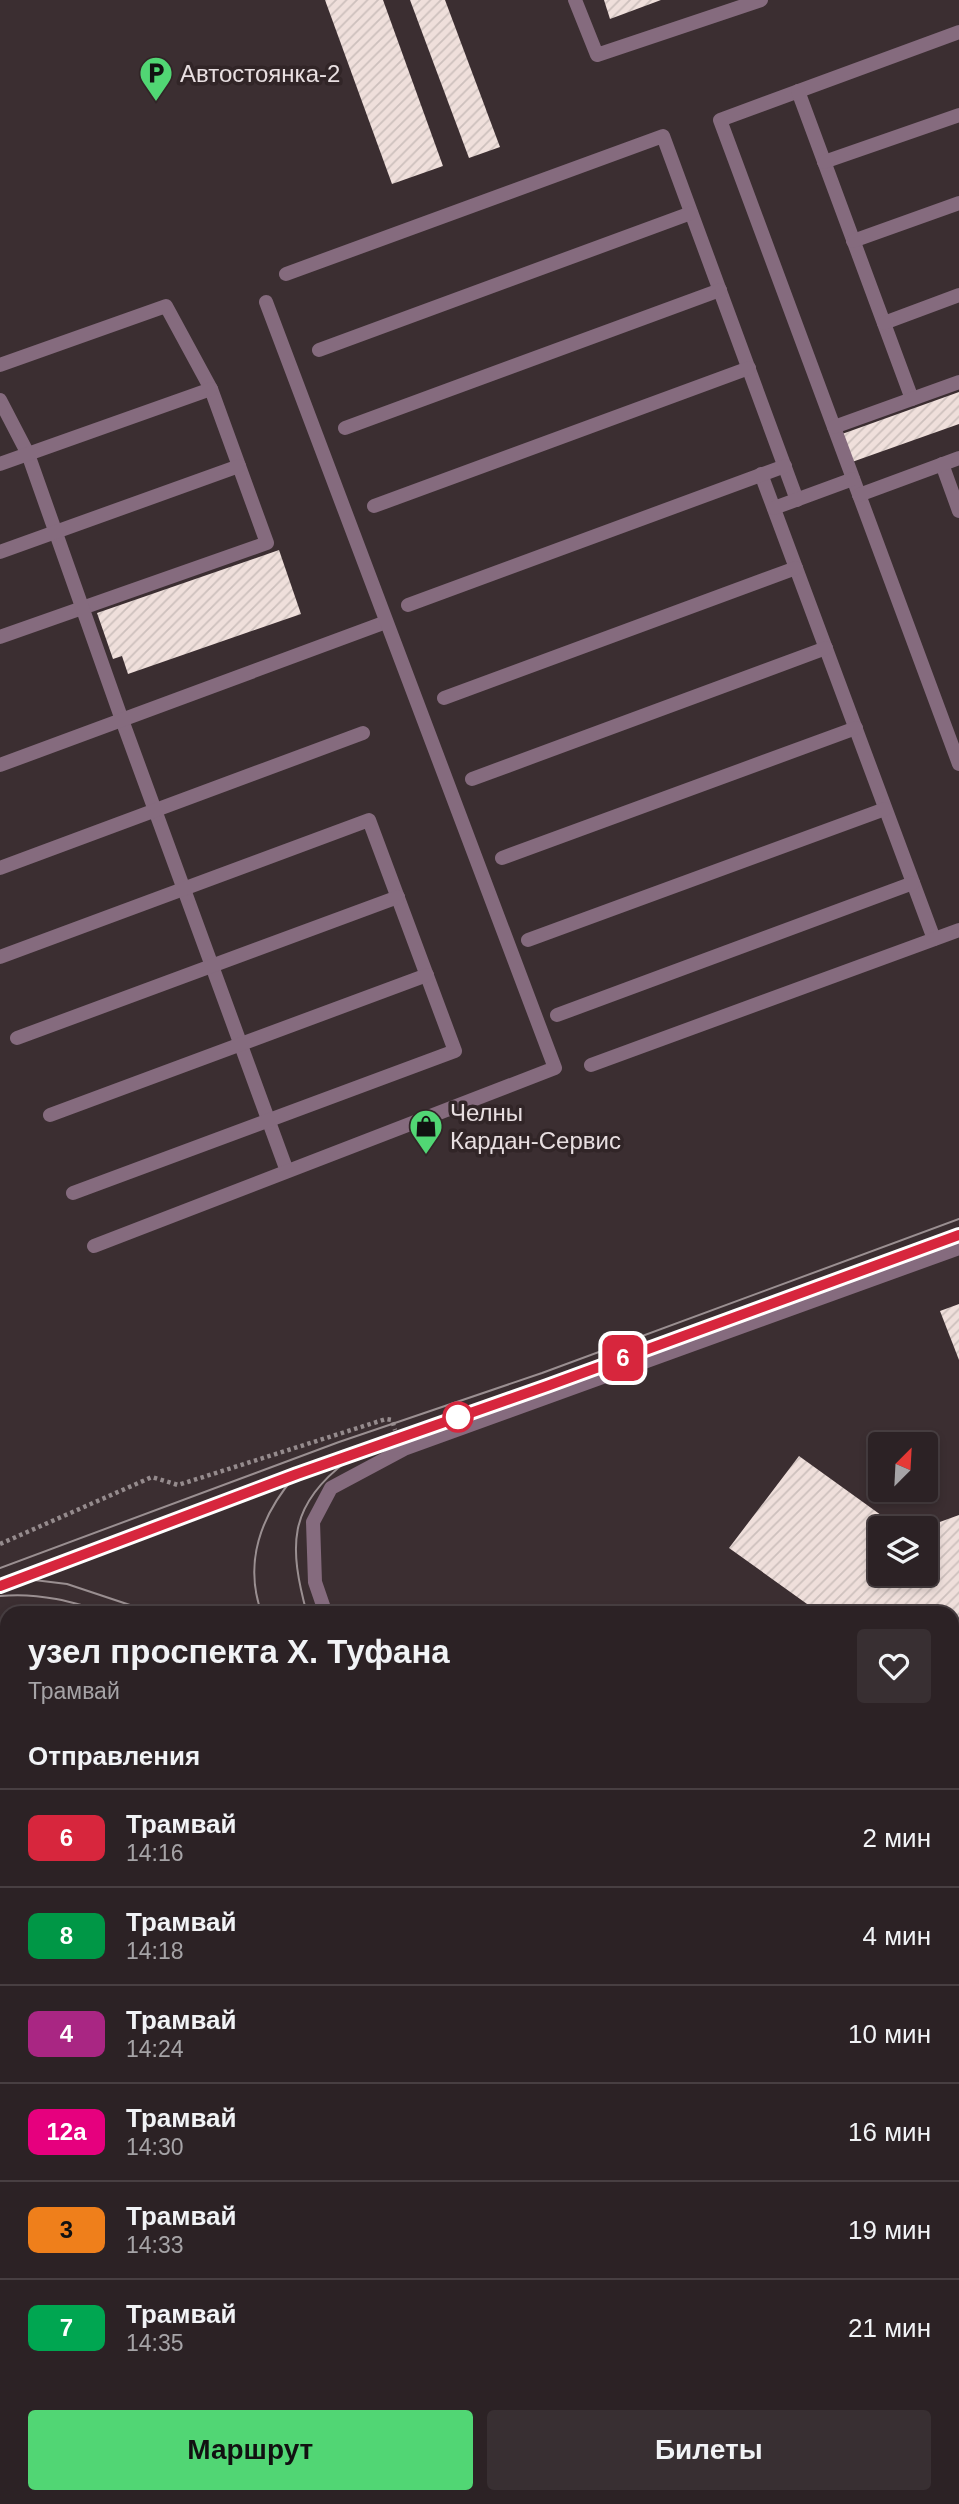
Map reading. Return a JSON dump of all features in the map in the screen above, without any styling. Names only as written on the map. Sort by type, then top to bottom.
[{"type":"street","points":[[575,0],[597,55],[761,0]]},
{"type":"street","points":[[959,32],[720,120],[959,764]]},
{"type":"street","points":[[798,91],[912,399]]},
{"type":"street","points":[[824,162],[959,115]]},
{"type":"street","points":[[286,274],[663,136],[797,500]]},
{"type":"street","points":[[853,241],[959,203]]},
{"type":"street","points":[[319,350],[691,213]]},
{"type":"street","points":[[345,428],[720,290]]},
{"type":"street","points":[[884,323],[959,295]]},
{"type":"street","points":[[94,1247],[555,1068],[266,302]]},
{"type":"street","points":[[0,365],[166,306],[211,388],[267,543],[0,637]]},
{"type":"street","points":[[374,506],[749,368]]},
{"type":"street","points":[[834,427],[959,382]]},
{"type":"street","points":[[0,464],[211,388]]},
{"type":"street","points":[[0,400],[29,454],[122,720],[287,1171]]},
{"type":"street","points":[[859,495],[959,458]]},
{"type":"street","points":[[942,464],[959,511]]},
{"type":"street","points":[[0,551],[239,466]]},
{"type":"street","points":[[408,605],[785,466]]},
{"type":"street","points":[[761,474],[934,939]]},
{"type":"street","points":[[774,508],[853,479]]},
{"type":"street","points":[[444,698],[796,568]]},
{"type":"street","points":[[0,765],[386,622]]},
{"type":"street","points":[[472,779],[826,648]]},
{"type":"street","points":[[502,858],[856,728]]},
{"type":"street","points":[[0,868],[363,733]]},
{"type":"street","points":[[528,940],[885,808]]},
{"type":"street","points":[[0,957],[369,820],[456,1051],[73,1193]]},
{"type":"street","points":[[557,1015],[913,883]]},
{"type":"street","points":[[17,1038],[398,897]]},
{"type":"street","points":[[591,1065],[959,930]]},
{"type":"street","points":[[50,1115],[427,975]]},
{"type":"street","points":[[323,1606],[316,1583],[313,1522],[331,1488],[404,1449],[959,1248]]},
{"type":"path","points":[[0,1544],[152,1477],[178,1485],[386,1419]]},
{"type":"building","points":[[325,0],[383,0],[443,166],[392,184]]},
{"type":"building","points":[[410,0],[445,0],[500,147],[469,158]]},
{"type":"building","points":[[604,0],[661,0],[610,19]]},
{"type":"building","points":[[959,392],[959,424],[852,462],[842,434]]},
{"type":"building","points":[[279,550],[301,614],[128,674],[122,656],[113,659],[97,613]]},
{"type":"building","points":[[959,1304],[959,1360],[940,1311]]},
{"type":"building","points":[[799,1456],[882,1516],[868,1516],[868,1586],[938,1586],[938,1523],[959,1515],[959,1606],[810,1606],[729,1548]]},
{"type":"tram line","points":[[0,1568],[339,1442],[542,1373],[959,1219]]},
{"type":"tram line","points":[[0,1586],[297,1474],[547,1386],[959,1235]]},
{"type":"tram line","name":"6","points":[[0,1586],[297,1474],[547,1386],[959,1235]]},
{"type":"tram line","points":[[305,1606],[297,1568],[298,1529],[303,1512],[313,1494],[347,1461]]},
{"type":"tram line","points":[[260,1606],[254,1576],[259,1540],[273,1507],[295,1476]]},
{"type":"tram line","points":[[26,1579],[67,1584],[133,1606]]},
{"type":"tram line","points":[[0,1596],[29,1595],[84,1606]]},
{"type":"place","name":"Автостоянка-2","points":[[156,103]]},
{"type":"place","name":"Челны Кардан-Сервис","points":[[426,1156]]}]
